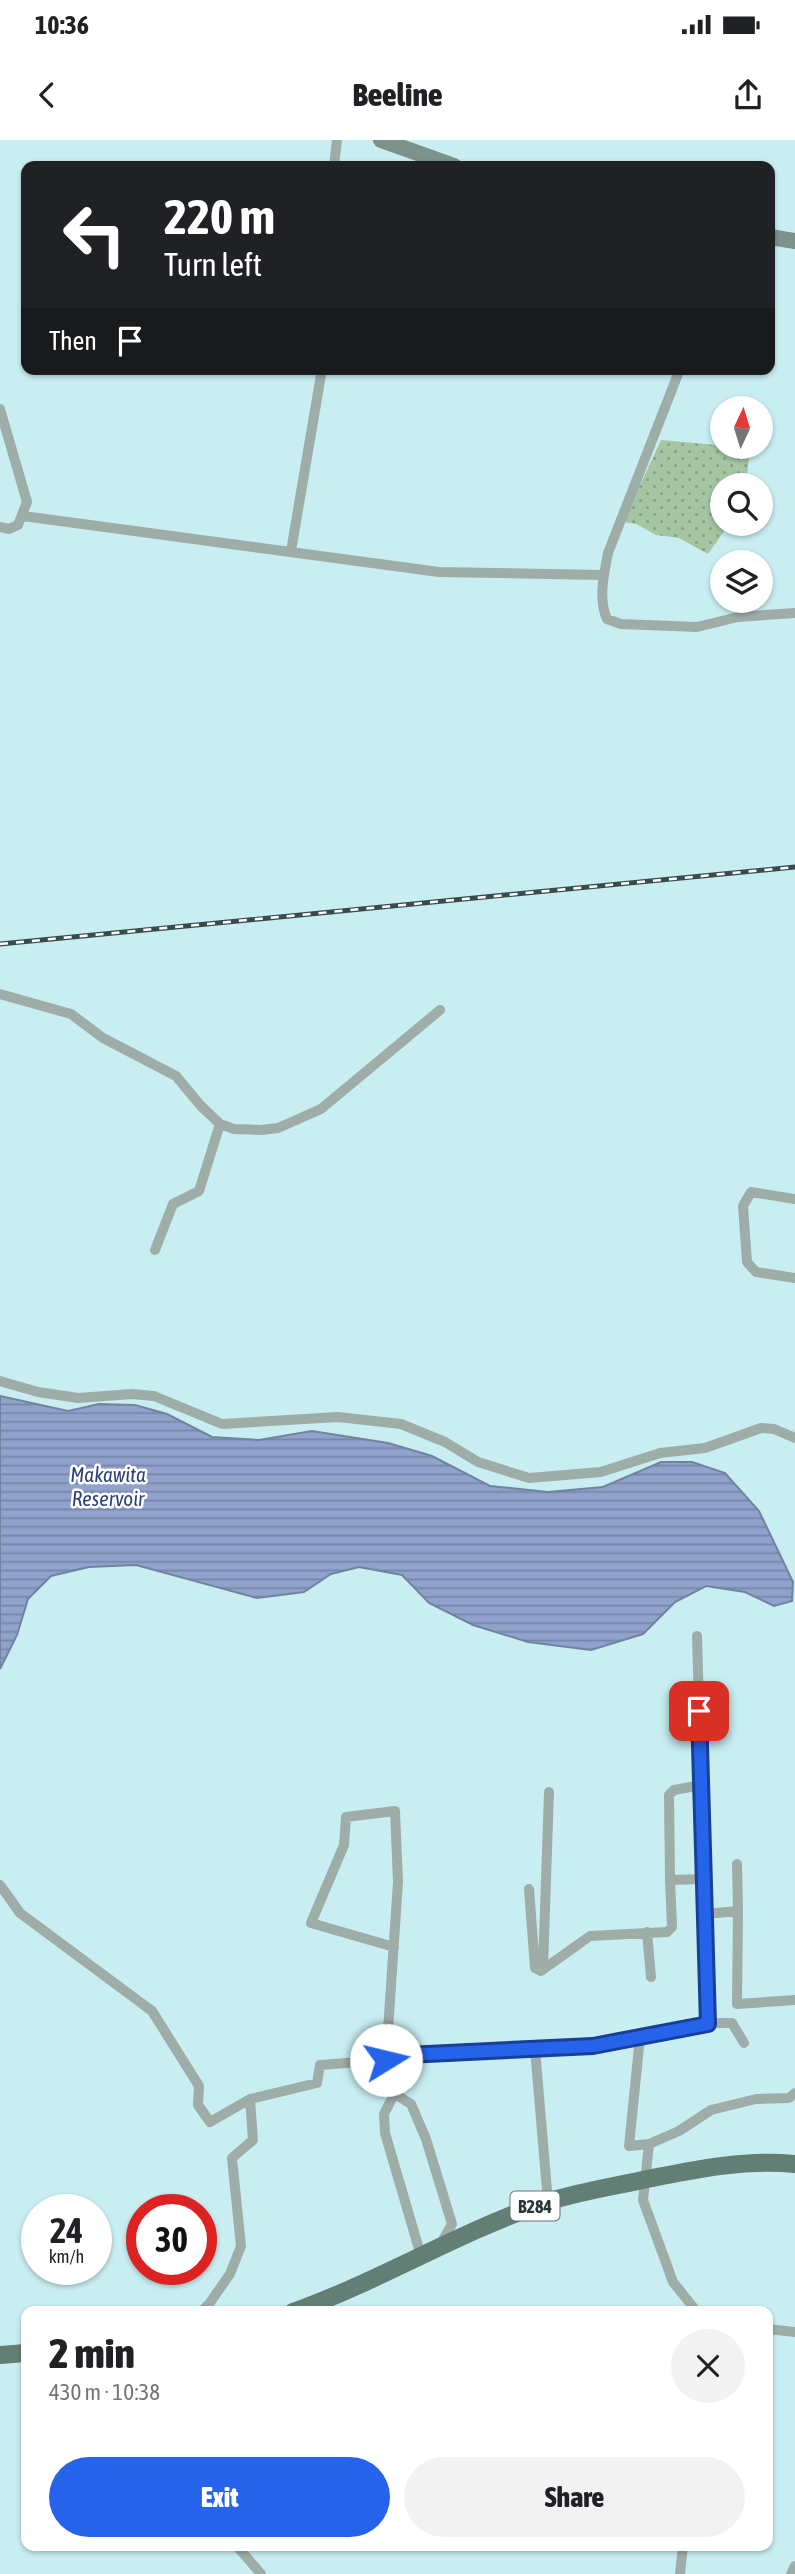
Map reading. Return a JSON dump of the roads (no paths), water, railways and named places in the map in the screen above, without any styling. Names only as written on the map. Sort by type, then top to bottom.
[{"type":"main road","points":[[381,140],[440,161]]},
{"type":"main road","points":[[775,238],[795,242]]},
{"type":"main road","name":"B284","points":[[309,2306],[548,2202],[695,2169],[779,2162],[795,2164]]},
{"type":"main road","points":[[0,2355],[21,2353]]},
{"type":"street","points":[[335,161],[337,140]]},
{"type":"street","points":[[291,551],[321,375]]},
{"type":"street","points":[[678,375],[608,553],[603,575],[603,610],[607,619],[621,624],[696,627],[738,617],[795,613]]},
{"type":"street","points":[[0,409],[27,502],[18,525],[9,529],[0,527]]},
{"type":"street","points":[[23,516],[439,572],[603,575]]},
{"type":"street","points":[[0,994],[71,1014],[103,1038],[176,1076],[220,1124],[234,1129],[278,1128],[321,1109],[440,1010]]},
{"type":"street","points":[[155,1250],[173,1204],[199,1191],[220,1124]]},
{"type":"street","points":[[795,1199],[751,1192],[743,1206],[747,1262],[757,1272],[795,1278]]},
{"type":"street","points":[[0,1381],[38,1392],[78,1398],[132,1394],[154,1396],[222,1424],[338,1417],[401,1424],[445,1442],[478,1462],[529,1478],[601,1472],[660,1453],[705,1448],[761,1428],[774,1429],[795,1438]]},
{"type":"street","points":[[697,1636],[708,2024]]},
{"type":"street","points":[[530,1889],[535,1968],[541,1971],[590,1936],[667,1932],[672,1927],[670,1795],[674,1790],[701,1785]]},
{"type":"street","points":[[543,1968],[549,1792]]},
{"type":"street","points":[[386,2060],[391,1978],[393,1951],[394,1937],[398,1882],[395,1811],[346,1817],[344,1845],[311,1923],[382,1943],[394,1947]]},
{"type":"street","points":[[737,1864],[737,2004],[795,2000]]},
{"type":"street","points":[[670,1880],[704,1879]]},
{"type":"street","points":[[0,1885],[20,1913],[152,2011],[199,2086],[198,2105],[210,2122],[250,2099],[317,2083],[320,2065],[386,2060],[406,2055],[593,2046],[708,2024],[732,2023],[744,2043]]},
{"type":"street","points":[[705,1914],[738,1911]]},
{"type":"street","points":[[647,1933],[651,1977]]},
{"type":"street","points":[[640,2037],[629,2146],[649,2144],[679,2132],[711,2110],[756,2099],[789,2098],[795,2093]]},
{"type":"street","points":[[535,2049],[548,2202]]},
{"type":"street","points":[[406,2055],[406,2071],[384,2114],[385,2133],[421,2256]]},
{"type":"street","points":[[395,2094],[411,2104],[426,2140],[452,2224],[438,2248]]},
{"type":"street","points":[[206,2306],[230,2274],[241,2246],[232,2158],[253,2140],[250,2099]]},
{"type":"street","points":[[649,2144],[643,2200],[673,2281],[692,2306]]},
{"type":"street","points":[[773,2330],[795,2332]]},
{"type":"street","points":[[241,2551],[261,2574]]},
{"type":"street","points":[[680,2574],[682,2551]]},
{"type":"street","points":[[791,2574],[795,2566]]},
{"type":"water","name":"Makawita Reservoir","points":[[0,1396],[68,1411],[99,1404],[135,1405],[167,1414],[212,1437],[259,1440],[312,1431],[388,1443],[432,1456],[490,1486],[548,1492],[603,1487],[661,1462],[692,1462],[725,1473],[759,1511],[793,1582],[792,1601],[774,1606],[745,1592],[706,1586],[675,1602],[643,1634],[591,1650],[528,1642],[473,1625],[429,1603],[402,1575],[359,1567],[331,1574],[304,1592],[257,1598],[136,1565],[89,1567],[51,1576],[28,1599],[17,1635],[0,1669]]},
{"type":"railway","points":[[0,944],[795,867]]}]
